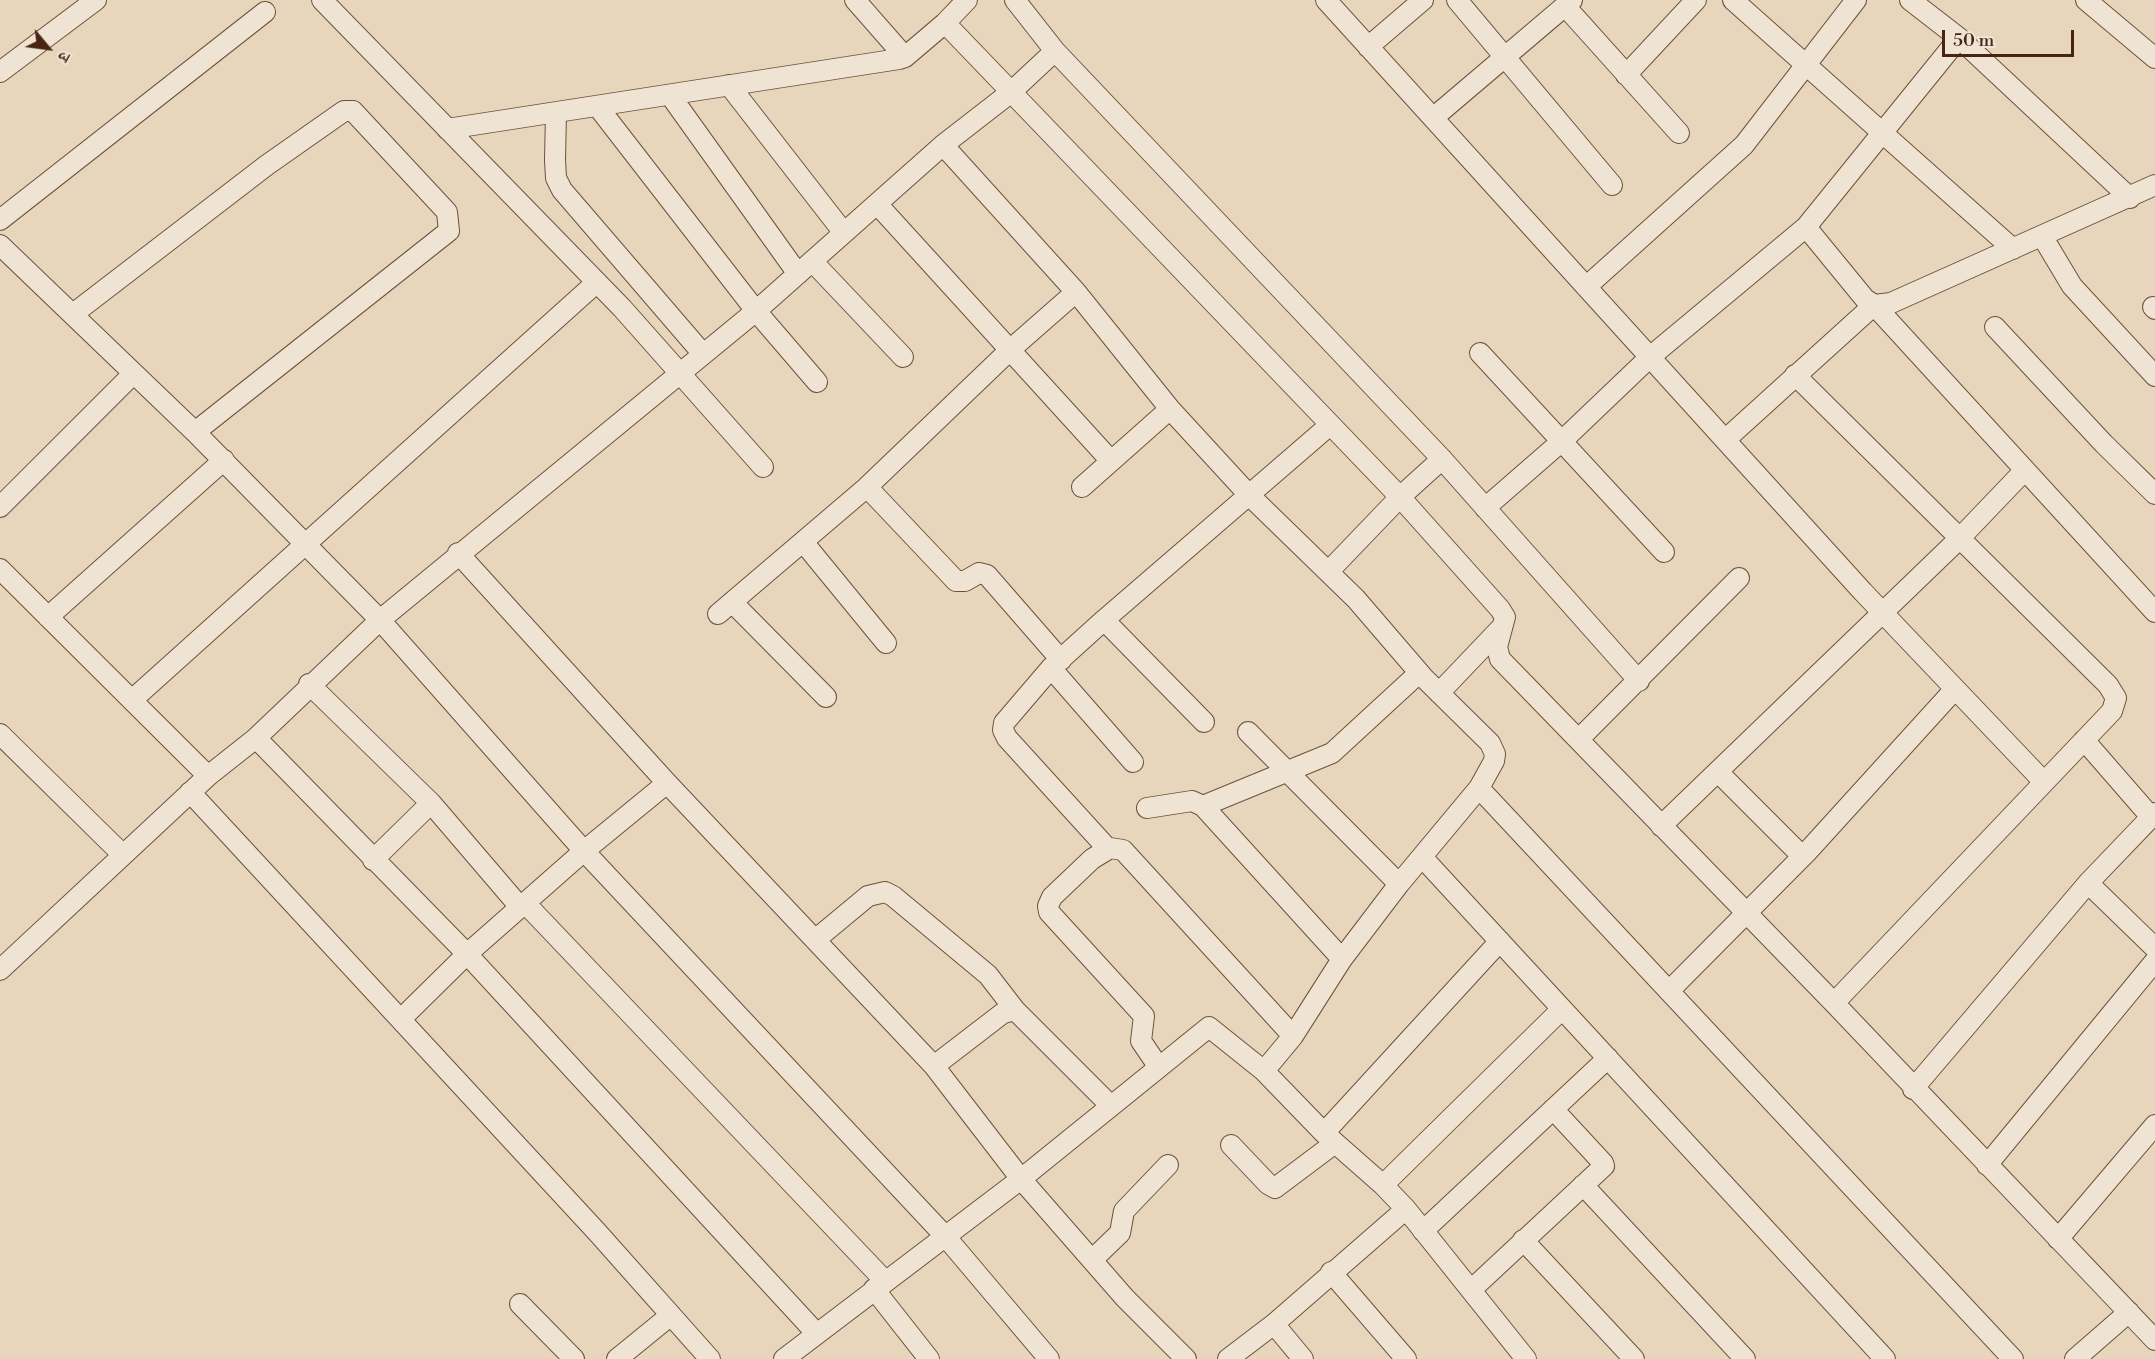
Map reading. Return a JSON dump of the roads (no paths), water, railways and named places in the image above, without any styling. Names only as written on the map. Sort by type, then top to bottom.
[{"type":"street","points":[[0,72],[96,0]]},
{"type":"street","points":[[322,0],[597,282],[763,467]]},
{"type":"street","points":[[855,0],[905,57]]},
{"type":"street","points":[[447,129],[905,57],[945,23],[967,0]]},
{"type":"street","points":[[1015,0],[1055,51],[1442,459],[1639,681]]},
{"type":"street","points":[[1326,0],[1882,614],[2043,781]]},
{"type":"street","points":[[1368,46],[1423,0]]},
{"type":"street","points":[[1457,0],[1612,185]]},
{"type":"street","points":[[1626,75],[1696,0]]},
{"type":"street","points":[[1733,0],[2013,249]]},
{"type":"street","points":[[1586,286],[1744,146],[1856,0]]},
{"type":"street","points":[[1911,0],[1959,38],[2130,198]]},
{"type":"street","points":[[2086,0],[2155,58]]},
{"type":"street","points":[[1433,118],[1568,3],[1626,75],[1679,133]]},
{"type":"street","points":[[0,220],[265,12]]},
{"type":"street","points":[[945,23],[1400,497],[1500,609],[1505,617],[1497,647],[1500,659],[1834,1003],[1913,1089],[2155,1340]]},
{"type":"street","points":[[1485,508],[1562,441],[1650,357],[1806,226],[1959,38]]},
{"type":"street","points":[[0,969],[190,792],[255,738],[309,684],[380,620],[458,553],[756,311],[943,145],[1010,93],[1055,51]]},
{"type":"street","points":[[729,85],[844,233]]},
{"type":"street","points":[[670,95],[805,267],[903,357]]},
{"type":"street","points":[[598,106],[756,311],[817,382]]},
{"type":"street","points":[[73,314],[267,165],[344,111],[353,111],[447,212],[448,231],[195,432]]},
{"type":"street","points":[[556,113],[555,169],[562,190],[703,354]]},
{"type":"street","points":[[943,145],[1076,292],[1170,409],[1249,495],[1329,571],[1419,673],[1493,748],[1494,761],[1479,788],[1399,884],[1342,959],[1293,1036],[1264,1071]]},
{"type":"street","points":[[1725,440],[1874,305],[1891,303],[2130,198],[2155,184]]},
{"type":"street","points":[[878,205],[1111,461]]},
{"type":"street","points":[[1806,226],[1865,299],[1874,305],[2155,612]]},
{"type":"street","points":[[2042,236],[2072,286],[2155,376]]},
{"type":"street","points":[[0,245],[224,460],[303,544],[380,620],[584,851],[945,1236],[1049,1359]]},
{"type":"street","points":[[132,700],[597,282]]},
{"type":"street","points":[[826,697],[725,608],[867,487],[1011,349],[1076,292]]},
{"type":"street","points":[[1995,327],[2155,495]]},
{"type":"street","points":[[1480,353],[1664,552]]},
{"type":"street","points":[[0,507],[133,374]]},
{"type":"street","points":[[1795,375],[2116,693],[2112,711],[1834,1003]]},
{"type":"street","points":[[1082,487],[1170,409]]},
{"type":"street","points":[[1108,849],[1003,730],[1011,712],[1056,664],[1104,620],[1330,425]]},
{"type":"street","points":[[1329,571],[1400,497],[1442,459]]},
{"type":"street","points":[[48,617],[224,460]]},
{"type":"street","points":[[1661,826],[1959,539],[2025,470]]},
{"type":"street","points":[[867,487],[956,581],[965,581],[979,573],[987,575],[1134,762]]},
{"type":"street","points":[[804,543],[886,643]]},
{"type":"street","points":[[458,553],[667,783],[934,1066],[1021,1179],[1125,1298],[1186,1359]]},
{"type":"street","points":[[0,569],[208,776]]},
{"type":"street","points":[[1579,739],[1739,578]]},
{"type":"street","points":[[1104,620],[1204,722]]},
{"type":"street","points":[[1439,693],[1502,627]]},
{"type":"street","points":[[1203,806],[1332,753],[1419,673]]},
{"type":"street","points":[[309,684],[431,803],[523,905],[879,1285],[928,1359]]},
{"type":"street","points":[[1669,991],[1802,856],[1955,689]]},
{"type":"street","points":[[1248,732],[1399,884]]},
{"type":"street","points":[[0,734],[123,855]]},
{"type":"street","points":[[255,738],[467,954],[817,1334]]},
{"type":"street","points":[[1913,1089],[2088,883],[2153,815],[2084,740]]},
{"type":"street","points":[[1718,772],[1802,856]]},
{"type":"street","points":[[401,1019],[467,954],[584,851],[667,783]]},
{"type":"street","points":[[1479,788],[2013,1359]]},
{"type":"street","points":[[190,792],[401,1019],[710,1359]]},
{"type":"street","points":[[1147,808],[1192,801],[1203,806],[1342,959]]},
{"type":"street","points":[[374,860],[431,803]]},
{"type":"street","points":[[1158,1066],[1141,1041],[1144,1016],[1049,912],[1048,906],[1052,897],[1108,849],[1123,850],[1293,1036]]},
{"type":"street","points":[[1422,856],[1885,1359]]},
{"type":"street","points":[[2088,883],[2155,948]]},
{"type":"street","points":[[815,940],[868,896],[885,892],[893,896],[988,975],[1015,1010],[1110,1105]]},
{"type":"street","points":[[1231,1145],[1268,1184],[1275,1188],[1330,1138],[1500,941]]},
{"type":"street","points":[[1987,1165],[2155,961]]},
{"type":"street","points":[[1383,1185],[1562,1009]]},
{"type":"street","points":[[934,1066],[1003,1013],[1015,1010]]},
{"type":"street","points":[[784,1359],[1021,1179],[1209,1027],[1264,1071],[1330,1138],[1383,1185],[1406,1209],[1526,1359]]},
{"type":"street","points":[[1423,1231],[1608,1058]]},
{"type":"street","points":[[1471,1290],[1604,1164],[1553,1108]]},
{"type":"street","points":[[2058,1239],[2155,1125]]},
{"type":"street","points":[[1092,1260],[1120,1233],[1124,1211],[1168,1165]]},
{"type":"street","points":[[1583,1185],[1745,1359]]},
{"type":"street","points":[[1228,1359],[1274,1324],[1406,1209]]},
{"type":"street","points":[[1523,1240],[1634,1359]]},
{"type":"street","points":[[1331,1272],[1406,1359]]},
{"type":"street","points":[[520,1304],[574,1359]]},
{"type":"street","points":[[2075,1359],[2129,1312]]},
{"type":"street","points":[[617,1359],[670,1315]]},
{"type":"street","points":[[1274,1324],[1303,1359]]}]
